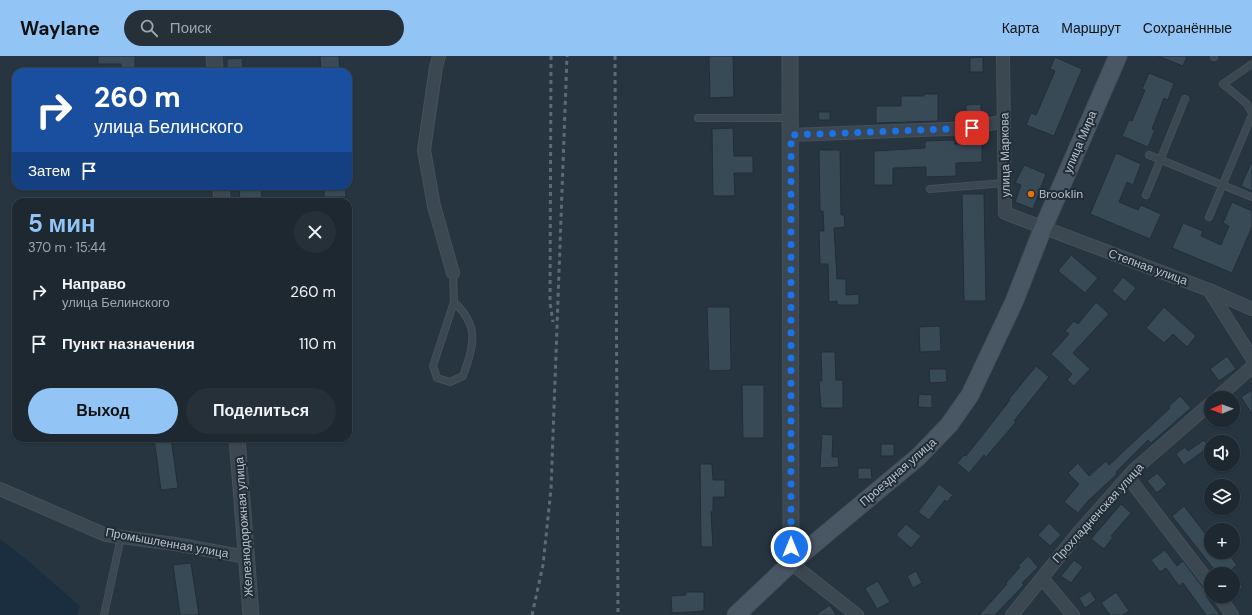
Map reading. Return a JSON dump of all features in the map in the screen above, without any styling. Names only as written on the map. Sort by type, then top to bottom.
[{"type":"main road","name":"улица Мира","points":[[1043,228],[1118,56]]},
{"type":"main road","name":"Проездная улица","points":[[736,615],[791,563],[918,457],[949,425],[970,395],[992,351],[1043,228]]},
{"type":"street","points":[[214,56],[214,68]]},
{"type":"street","points":[[439,56],[436,67],[424,150],[434,206],[453,273]]},
{"type":"street","points":[[790,56],[791,563],[857,615]]},
{"type":"street","name":"улица Маркова","points":[[1003,56],[1006,213],[1043,228]]},
{"type":"street","points":[[791,135],[972,128],[1004,121]]},
{"type":"street","name":"Степная улица","points":[[1043,228],[1209,290],[1252,309]]},
{"type":"street","points":[[1209,290],[1252,358]]},
{"type":"street","points":[[1225,391],[1252,367]]},
{"type":"street","name":"Прохладненская улица","points":[[1012,615],[1079,532],[1128,477],[1204,409]]},
{"type":"street","name":"Железнодорожная улица","points":[[237,442],[251,615]]},
{"type":"street","points":[[1128,477],[1204,576]]},
{"type":"street","name":"Промышленная улица","points":[[0,489],[106,535],[246,557]]},
{"type":"street","points":[[1042,578],[1073,615]]},
{"type":"street","points":[[1224,603],[1232,615]]},
{"type":"lane","points":[[1209,217],[1252,114],[1247,104],[1223,84],[1252,64]]},
{"type":"lane","points":[[1146,195],[1185,99]]},
{"type":"lane","points":[[698,118],[791,118]]},
{"type":"lane","points":[[1149,155],[1252,197]]},
{"type":"lane","points":[[930,189],[1005,183]]},
{"type":"lane","points":[[453,273],[454,302],[433,366],[437,378],[450,382],[463,376],[470,356],[472,328],[465,313],[454,302]]},
{"type":"lane","points":[[104,615],[121,537]]},
{"type":"water","points":[[0,539],[27,560],[80,606],[77,615],[0,615]]},
{"type":"building","points":[[98,56],[135,56],[135,68],[121,68],[121,64],[98,64]]},
{"type":"building","points":[[320,56],[339,56],[340,68],[321,68]]},
{"type":"building","points":[[709,56],[733,56],[734,97],[710,98]]},
{"type":"building","points":[[1158,56],[1187,56],[1183,66]]},
{"type":"building","points":[[983,57],[983,72],[970,72],[970,58]]},
{"type":"building","points":[[1055,57],[1082,69],[1054,136],[1026,125],[1031,113],[1036,115],[1055,71],[1050,69]]},
{"type":"building","points":[[242,58],[243,68],[227,68],[227,59]]},
{"type":"building","points":[[1149,73],[1174,83],[1168,100],[1164,98],[1152,129],[1155,130],[1148,147],[1122,136],[1129,120],[1132,121],[1145,90],[1142,89]]},
{"type":"building","points":[[924,94],[938,94],[938,121],[876,123],[876,106],[901,106],[901,96],[924,96]]},
{"type":"building","points":[[981,104],[981,117],[966,117],[966,105]]},
{"type":"building","points":[[818,112],[830,112],[830,120],[819,120]]},
{"type":"building","points":[[733,128],[734,156],[753,156],[753,173],[734,173],[735,196],[713,196],[712,129]]},
{"type":"building","points":[[955,140],[955,144],[982,144],[982,162],[956,163],[956,176],[926,177],[926,167],[893,168],[893,185],[874,185],[874,151],[925,148],[925,141]]},
{"type":"building","points":[[819,150],[840,150],[841,215],[844,215],[845,227],[834,228],[837,279],[846,279],[846,295],[859,294],[859,305],[837,305],[837,301],[829,302],[828,264],[820,264],[819,231],[824,231],[823,211],[820,211]]},
{"type":"building","points":[[1116,153],[1141,164],[1133,185],[1127,182],[1119,202],[1138,210],[1141,205],[1161,214],[1150,239],[1090,214]]},
{"type":"building","points":[[1252,161],[1252,191],[1241,186]]},
{"type":"building","points":[[1024,165],[1046,174],[1033,209],[1015,202],[1021,185],[1015,183]]},
{"type":"building","points":[[239,190],[261,190],[262,198],[240,198]]},
{"type":"building","points":[[324,190],[345,190],[346,197],[324,197]]},
{"type":"building","points":[[962,194],[984,194],[986,301],[964,301]]},
{"type":"building","points":[[1232,202],[1252,211],[1252,227],[1232,273],[1172,248],[1183,223],[1203,231],[1201,236],[1221,245],[1229,226],[1223,223]]},
{"type":"building","points":[[1071,255],[1098,278],[1085,293],[1058,271]]},
{"type":"building","points":[[1123,277],[1136,288],[1125,302],[1112,291]]},
{"type":"building","points":[[1096,302],[1109,314],[1073,353],[1090,369],[1074,386],[1067,380],[1072,374],[1051,354],[1069,334],[1065,331],[1074,321],[1078,324]]},
{"type":"building","points":[[707,307],[730,307],[731,370],[709,371]]},
{"type":"building","points":[[1164,307],[1196,336],[1187,347],[1173,334],[1164,343],[1146,328]]},
{"type":"building","points":[[940,326],[941,351],[920,352],[919,327]]},
{"type":"building","points":[[821,352],[835,352],[836,380],[843,380],[843,408],[821,408],[819,381],[822,381]]},
{"type":"building","points":[[1227,356],[1236,369],[1219,381],[1210,369]]},
{"type":"building","points":[[1036,366],[1049,377],[1014,421],[1016,422],[986,457],[984,455],[969,473],[957,463],[964,455],[966,456]]},
{"type":"building","points":[[929,369],[946,369],[947,382],[930,383]]},
{"type":"building","points":[[742,385],[764,385],[764,438],[743,438]]},
{"type":"building","points":[[1252,390],[1252,414],[1241,397]]},
{"type":"building","points":[[919,394],[932,395],[932,408],[918,407]]},
{"type":"building","points":[[1180,396],[1191,408],[1151,443],[1148,440],[1078,513],[1064,502],[1079,484],[1068,473],[1078,463],[1089,476],[1106,461],[1109,465],[1170,408],[1169,406]]},
{"type":"building","points":[[822,434],[833,435],[832,457],[838,457],[839,467],[820,468]]},
{"type":"building","points":[[1204,440],[1204,451],[1184,465],[1176,454],[1185,447],[1188,451]]},
{"type":"building","points":[[155,442],[172,442],[178,488],[161,490]]},
{"type":"building","points":[[881,444],[894,444],[894,456],[881,456]]},
{"type":"building","points":[[700,464],[712,464],[713,480],[725,480],[725,497],[713,497],[713,511],[711,512],[713,547],[701,547]]},
{"type":"building","points":[[858,468],[871,468],[872,479],[858,479]]},
{"type":"building","points":[[1157,473],[1167,484],[1157,493],[1147,481]]},
{"type":"building","points":[[939,484],[953,495],[947,502],[945,500],[929,520],[918,512]]},
{"type":"building","points":[[1121,504],[1131,513],[1111,536],[1113,537],[1104,549],[1091,539]]},
{"type":"building","points":[[1184,506],[1204,532],[1204,557],[1172,516]]},
{"type":"building","points":[[1049,523],[1061,535],[1050,546],[1038,535]]},
{"type":"building","points":[[906,524],[921,536],[911,548],[896,535]]},
{"type":"building","points":[[1165,550],[1177,566],[1183,561],[1204,589],[1204,603],[1211,603],[1220,615],[1206,615],[1183,583],[1179,586],[1166,568],[1160,572],[1151,560]]},
{"type":"building","points":[[1028,556],[1038,567],[1022,583],[1024,585],[995,615],[979,615],[1007,584],[1006,583],[1020,567],[1018,566]]},
{"type":"building","points":[[1206,559],[1232,559],[1237,565],[1235,567],[1212,567]]},
{"type":"building","points":[[1074,560],[1083,567],[1071,583],[1061,576]]},
{"type":"building","points":[[191,563],[199,615],[180,615],[173,565]]},
{"type":"building","points":[[916,571],[922,583],[913,588],[907,576]]},
{"type":"building","points":[[878,581],[890,602],[877,609],[865,588]]},
{"type":"building","points":[[1090,591],[1096,600],[1085,608],[1079,598]]},
{"type":"building","points":[[686,592],[704,592],[704,611],[672,613],[671,596],[686,595]]},
{"type":"building","points":[[1116,592],[1129,611],[1123,615],[1110,615],[1101,603]]},
{"type":"building","points":[[830,605],[836,615],[815,615]]},
{"type":"railway","points":[[551,56],[550,303],[553,322]]},
{"type":"railway","points":[[532,615],[543,565],[551,489],[567,56]]},
{"type":"railway","points":[[615,56],[618,615]]},
{"type":"place","name":"Brooklin","points":[[1031,194]]},
{"type":"route","points":[[791,547],[791,135],[972,128]]}]
